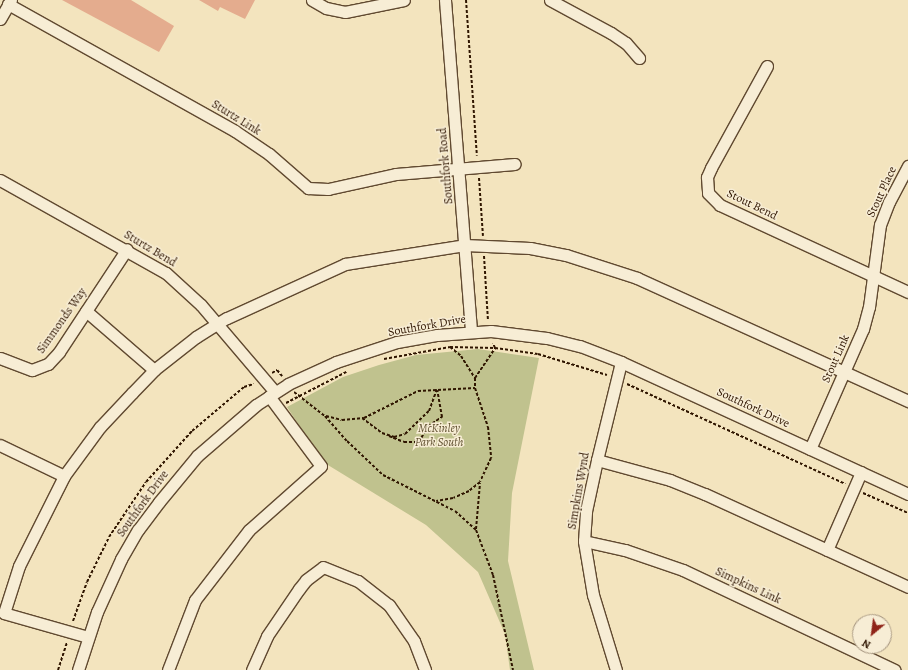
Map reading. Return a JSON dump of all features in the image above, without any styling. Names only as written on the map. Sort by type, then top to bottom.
[{"type":"street","points":[[312,0],[326,8],[344,12],[404,0]]},
{"type":"street","name":"Southfork Road","points":[[445,0],[471,331]]},
{"type":"street","points":[[550,0],[611,33],[626,43],[639,58]]},
{"type":"street","points":[[0,19],[9,2]]},
{"type":"street","name":"Sturtz Link","points":[[9,2],[235,131],[269,154],[308,188],[328,189],[396,174],[459,167],[515,164]]},
{"type":"street","name":"Stout Bend","points":[[767,66],[711,168],[707,177],[708,193],[720,205],[873,277]]},
{"type":"street","name":"Stout Place","points":[[873,277],[880,225],[889,202],[908,166]]},
{"type":"street","name":"Sturtz Bend","points":[[0,180],[156,266],[178,283],[217,324],[272,394],[279,408],[321,466],[249,530],[195,600],[168,670]]},
{"type":"street","points":[[88,637],[2,612],[19,566],[64,476],[100,427],[154,370],[196,337],[217,324],[345,264],[465,245],[530,248],[607,266],[908,401]]},
{"type":"street","name":"Simmonds Way","points":[[0,358],[24,369],[41,368],[59,352],[127,250]]},
{"type":"street","points":[[873,277],[908,292]]},
{"type":"street","name":"Stout Link","points":[[810,449],[863,329],[873,277]]},
{"type":"street","points":[[86,311],[154,370]]},
{"type":"street","name":"Southfork Drive","points":[[78,670],[88,637],[121,559],[138,530],[197,456],[272,394],[308,374],[364,352],[437,334],[471,331],[547,338],[580,346],[622,362],[908,494]]},
{"type":"street","name":"Simpkins Wynd","points":[[616,670],[594,594],[584,541],[586,511],[597,460],[622,362]]},
{"type":"street","points":[[0,445],[64,476]]},
{"type":"street","points":[[597,460],[670,480],[705,494],[908,588]]},
{"type":"street","points":[[827,550],[855,489],[861,472]]},
{"type":"street","name":"Simpkins Link","points":[[584,541],[625,550],[683,570],[895,670]]},
{"type":"street","points":[[252,670],[267,636],[299,589],[306,580],[323,567],[358,581],[389,605],[414,641],[425,670]]},
{"type":"path","points":[[466,0],[477,153]]},
{"type":"path","points":[[450,347],[461,356],[475,378],[475,388],[488,427],[492,451],[480,482],[476,530]]},
{"type":"path","points":[[382,360],[450,347],[495,348],[538,354],[603,373]]},
{"type":"path","points":[[475,378],[495,348]]},
{"type":"path","points":[[279,408],[297,396],[348,370]]},
{"type":"path","points":[[629,384],[908,513]]},
{"type":"path","points":[[325,416],[342,420],[362,418],[408,395],[437,389],[475,388]]},
{"type":"path","points":[[362,418],[382,433],[404,442],[419,442],[428,426],[442,417],[437,389]]},
{"type":"path","points":[[382,433],[394,436],[410,431],[433,406],[437,389]]},
{"type":"path","points":[[297,396],[325,416],[347,441],[383,475],[463,515],[476,530],[493,575],[513,670]]},
{"type":"path","points":[[435,501],[464,494],[480,482]]},
{"type":"green space","name":"McKinley Park South","points":[[478,349],[539,358],[512,493],[508,561],[534,670],[510,670],[505,634],[478,572],[426,525],[323,462],[287,407],[343,377],[379,365],[416,355]]},
{"type":"building","points":[[62,0],[131,0],[174,26],[159,52]]},
{"type":"building","points":[[199,0],[255,0],[245,19],[220,7],[218,11]]}]
